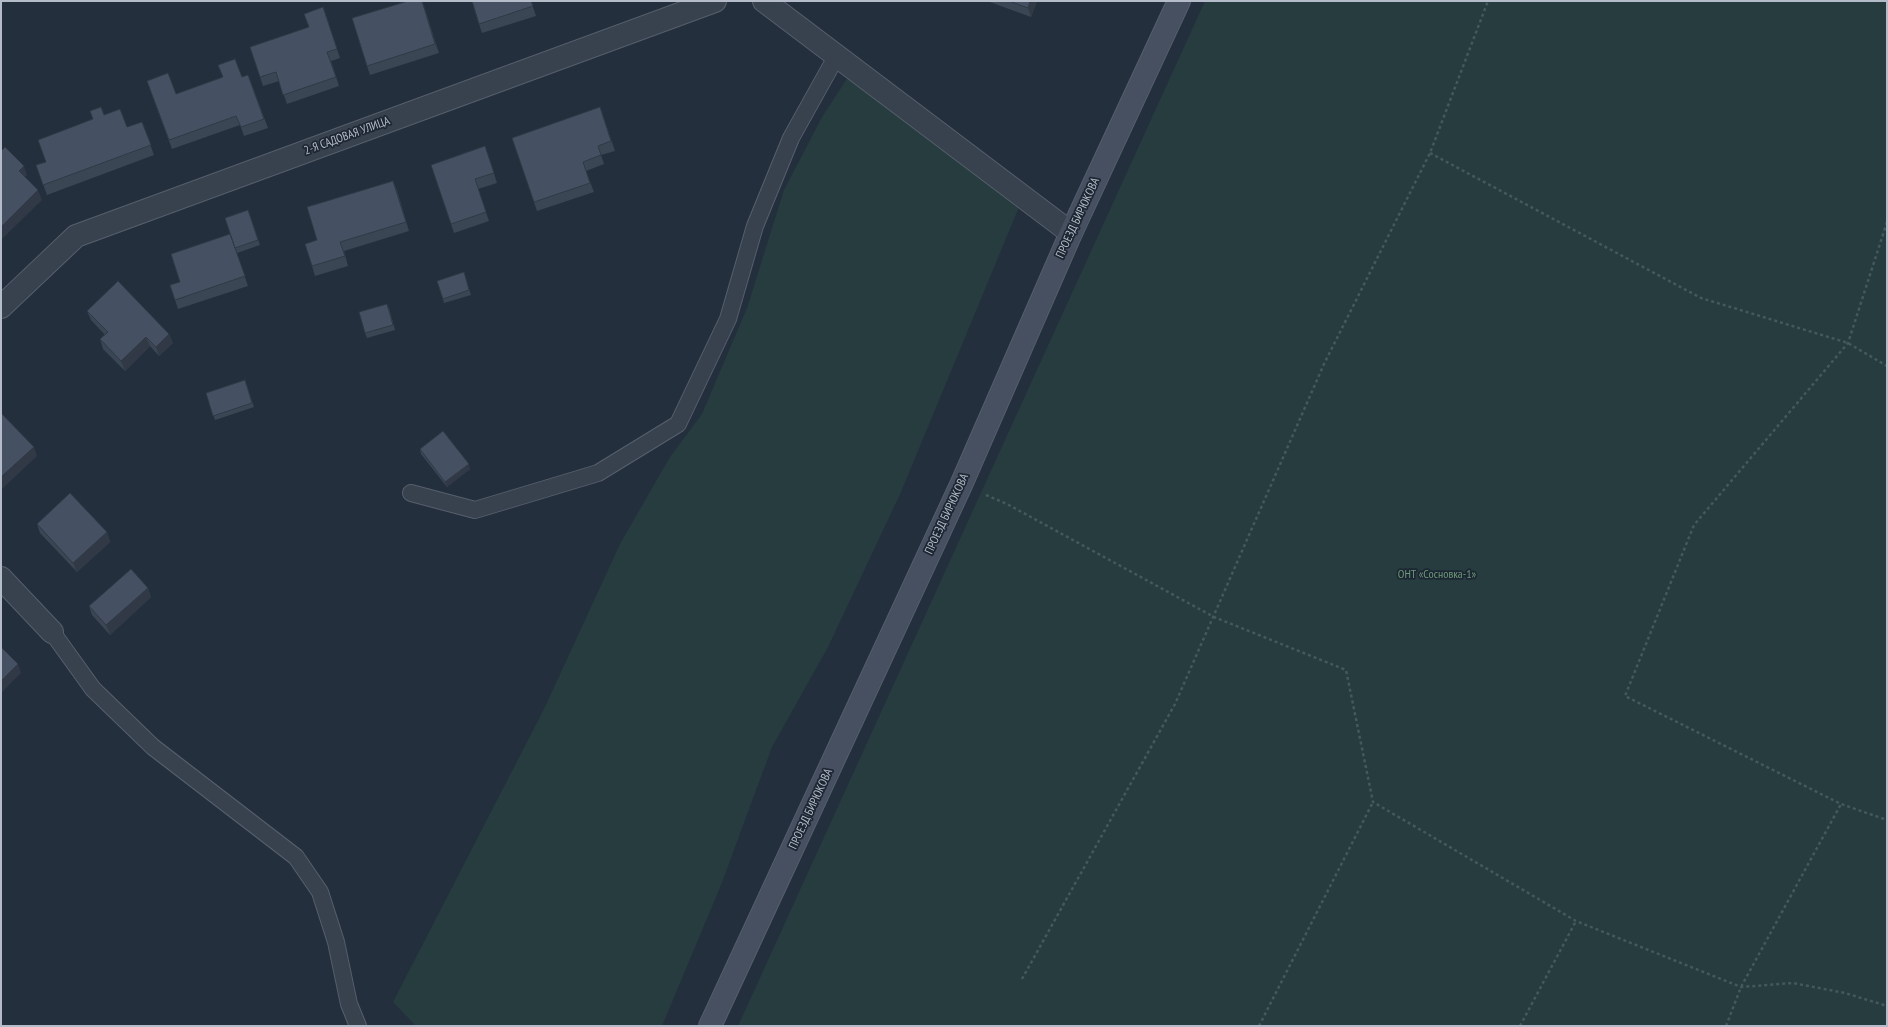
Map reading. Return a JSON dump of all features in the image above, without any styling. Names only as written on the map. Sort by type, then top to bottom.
[{"type":"street","name":"2-Я САДОВАЯ УЛИЦА","points":[[1,307],[76,236],[715,1]]},
{"type":"street","points":[[764,1],[1071,233]]},
{"type":"street","name":"ПРОЕЗД БИРЮКОВА","points":[[710,1026],[961,485],[1071,233],[1179,1]]},
{"type":"street","points":[[1,578],[52,632]]},
{"type":"lane","points":[[411,493],[475,510],[598,473],[678,424],[728,319],[755,226],[791,138],[836,56]]},
{"type":"lane","points":[[52,632],[93,689],[152,747],[296,857],[320,892],[336,942],[349,1004],[358,1026]]},
{"type":"path","points":[[1022,979],[1175,704],[1324,364],[1430,153],[1488,1]]},
{"type":"path","points":[[1430,153],[1701,298],[1848,343],[1887,366]]},
{"type":"path","points":[[1887,222],[1848,343],[1694,526],[1625,696],[1841,804],[1887,820]]},
{"type":"path","points":[[961,485],[1007,504],[1214,617],[1346,670],[1373,802],[1258,1026]]},
{"type":"path","points":[[1373,802],[1576,921],[1741,987],[1793,983],[1845,992],[1887,1006]]},
{"type":"path","points":[[1726,1026],[1741,987],[1841,804]]},
{"type":"path","points":[[1520,1026],[1576,921]]},
{"type":"green space","name":"ОНТ «Сосновка-1»","points":[[1205,1],[1887,1],[1887,1026],[738,1026]]},
{"type":"green space","points":[[850,74],[1019,207],[901,492],[828,647],[772,747],[721,885],[662,1026],[416,1026],[393,1002],[544,709],[620,544],[670,457],[702,414],[747,308],[784,190],[822,117]]},
{"type":"building","points":[[408,1],[422,1],[435,44],[367,66],[352,18]]},
{"type":"building","points":[[472,1],[531,1],[533,6],[479,24]]},
{"type":"building","points":[[1009,1],[1030,1],[1028,8]]},
{"type":"building","points":[[323,7],[337,49],[327,52],[336,77],[283,95],[276,72],[260,77],[250,47],[309,27],[304,14]]},
{"type":"building","points":[[235,59],[242,77],[248,75],[264,119],[241,127],[236,116],[169,140],[147,81],[168,73],[176,94],[223,77],[218,65]]},
{"type":"building","points":[[101,107],[104,115],[120,109],[127,127],[142,122],[151,145],[43,185],[36,165],[46,162],[38,140],[93,119],[90,111]]},
{"type":"building","points":[[600,107],[611,141],[598,146],[601,155],[583,162],[590,183],[534,202],[512,138]]},
{"type":"building","points":[[485,146],[494,173],[475,179],[486,212],[451,224],[431,165]]},
{"type":"building","points":[[5,147],[24,166],[19,171],[38,190],[1,227],[1,151]]},
{"type":"building","points":[[393,181],[406,222],[340,242],[345,256],[312,266],[305,244],[317,240],[307,207]]},
{"type":"building","points":[[248,210],[258,240],[235,248],[225,218]]},
{"type":"building","points":[[230,234],[245,276],[175,300],[170,285],[180,282],[171,254]]},
{"type":"building","points":[[464,272],[469,290],[443,299],[437,281]]},
{"type":"building","points":[[118,281],[169,334],[156,347],[146,337],[121,361],[100,339],[108,332],[87,311]]},
{"type":"building","points":[[387,304],[393,325],[365,333],[359,312]]},
{"type":"building","points":[[245,380],[252,403],[213,416],[206,393]]},
{"type":"building","points":[[1,413],[34,447],[1,477]]},
{"type":"building","points":[[443,431],[469,464],[445,482],[420,449]]},
{"type":"building","points":[[70,493],[107,532],[73,563],[37,524]]},
{"type":"building","points":[[131,569],[148,588],[106,625],[89,606]]},
{"type":"building","points":[[1,647],[18,664],[1,681]]}]
